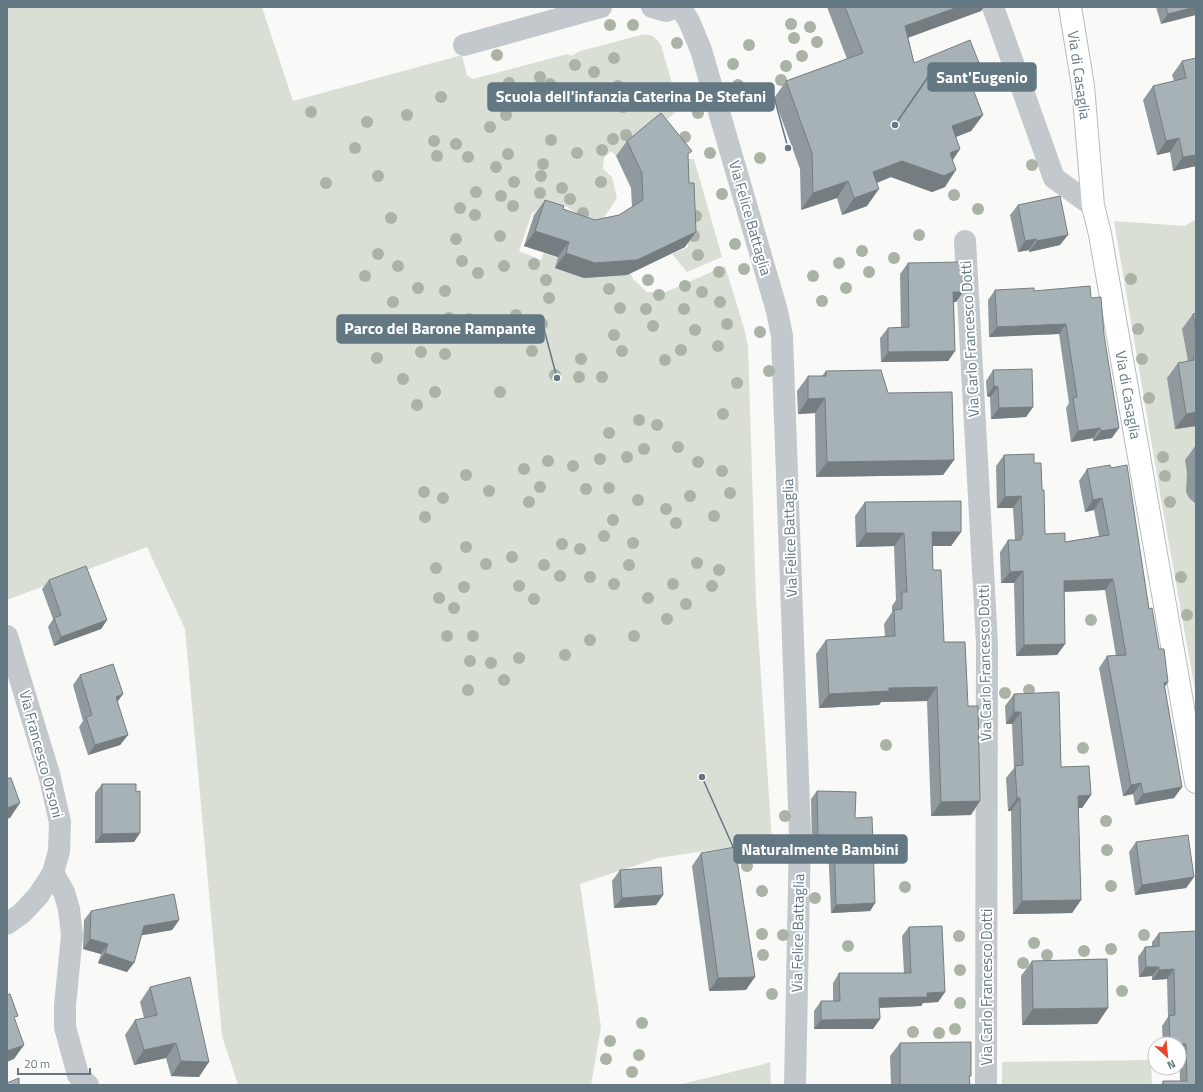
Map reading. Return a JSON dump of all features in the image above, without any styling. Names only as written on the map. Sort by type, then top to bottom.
[{"type":"street","points":[[464,45],[601,7]]},
{"type":"street","points":[[652,7],[666,11],[676,7]]},
{"type":"street","name":"Via Felice Battaglia","points":[[680,7],[689,21],[701,50],[777,311],[782,336],[800,834],[795,1085]]},
{"type":"street","points":[[993,7],[1054,178],[1093,206]]},
{"type":"street","name":"Via di Casaglia","points":[[1070,7],[1083,86],[1093,206],[1100,234],[1196,782]]},
{"type":"street","name":"Via Carlo Francesco Dotti","points":[[965,241],[987,644],[986,1085]]},
{"type":"street","name":"Via Francesco Orsoni","points":[[7,636],[49,774],[60,822],[59,851],[53,873],[38,896],[22,913],[7,924]]},
{"type":"street","points":[[53,873],[64,892],[69,908],[72,935],[65,1005],[65,1027],[78,1075],[88,1085]]},
{"type":"shaded area","points":[[7,7],[262,7],[293,101],[462,55],[467,75],[473,79],[568,54],[571,56],[580,51],[641,35],[652,36],[661,45],[679,108],[653,132],[650,129],[616,156],[611,151],[604,158],[603,169],[612,177],[617,198],[603,219],[584,220],[566,206],[541,208],[532,213],[519,251],[541,260],[544,253],[558,257],[555,268],[584,278],[627,275],[630,273],[634,280],[647,292],[666,292],[725,266],[748,346],[756,601],[772,841],[658,858],[580,884],[601,1027],[591,1085],[238,1085],[222,1036],[185,629],[147,547],[7,600]]},
{"type":"shaded area","points":[[687,159],[694,159],[722,257],[687,272],[672,254],[688,247]]},
{"type":"shaded area","points":[[1196,219],[1196,696],[1114,221],[1185,226]]},
{"type":"shaded area","points":[[1147,1060],[1147,1076],[1152,1076],[1152,1085],[1002,1085],[1002,1062]]},
{"type":"shaded area","points":[[770,1062],[771,1085],[678,1085],[764,1064]]},
{"type":"building","points":[[845,7],[958,7],[905,26],[914,63],[970,40],[981,68],[973,71],[976,76],[969,79],[983,115],[952,126],[960,149],[950,153],[956,170],[944,176],[902,161],[873,172],[879,189],[854,198],[848,181],[813,193],[812,153],[786,81],[863,53]]},
{"type":"building","points":[[1166,7],[1195,7],[1168,14]]},
{"type":"building","points":[[1196,58],[1196,155],[1183,157],[1179,138],[1166,141],[1153,86],[1186,78],[1182,61]]},
{"type":"building","points":[[661,113],[692,151],[688,154],[689,183],[694,183],[696,232],[637,260],[595,263],[566,253],[569,242],[535,231],[545,200],[564,206],[563,209],[595,220],[619,215],[643,200],[642,173],[627,141]]},
{"type":"building","points":[[1060,196],[1068,235],[1037,241],[1036,239],[1025,241],[1018,205]]},
{"type":"building","points":[[962,262],[963,292],[953,292],[955,351],[888,352],[888,328],[909,327],[908,263]]},
{"type":"building","points":[[1090,286],[1091,298],[1101,297],[1104,335],[1119,428],[1101,431],[1100,428],[1078,431],[1073,398],[1077,397],[1066,324],[997,327],[995,290],[1034,288],[1034,291]]},
{"type":"building","points":[[1196,313],[1196,332],[1193,314]]},
{"type":"building","points":[[1193,357],[1196,357],[1196,412],[1186,414],[1178,363],[1194,360]]},
{"type":"building","points":[[1032,369],[1033,407],[999,408],[998,387],[994,386],[993,370]]},
{"type":"building","points":[[881,370],[888,393],[952,392],[954,460],[827,462],[825,398],[808,399],[808,376],[826,376],[826,371]]},
{"type":"building","points":[[1034,454],[1034,463],[1041,463],[1042,490],[1044,490],[1045,534],[1065,533],[1065,542],[1109,535],[1102,498],[1093,500],[1087,469],[1110,465],[1111,468],[1127,465],[1149,609],[1152,608],[1159,649],[1164,649],[1168,682],[1164,683],[1182,787],[1143,794],[1141,783],[1131,785],[1107,656],[1126,655],[1113,579],[1064,581],[1065,644],[1024,645],[1023,571],[1010,572],[1008,540],[1021,540],[1021,535],[1023,535],[1021,496],[1005,497],[1004,455]]},
{"type":"building","points":[[961,501],[961,532],[932,532],[933,570],[941,570],[944,642],[965,642],[968,706],[978,706],[980,801],[941,802],[937,687],[889,688],[889,691],[829,694],[826,640],[895,636],[894,610],[902,609],[902,592],[907,592],[904,533],[866,533],[865,502]]},
{"type":"building","points":[[86,566],[107,620],[61,637],[54,618],[61,615],[49,580]]},
{"type":"building","points":[[113,664],[123,694],[116,697],[128,735],[95,745],[86,717],[92,715],[80,675]]},
{"type":"building","points":[[1059,692],[1061,767],[1089,766],[1091,795],[1078,796],[1081,900],[1022,901],[1020,798],[1017,798],[1015,766],[1023,765],[1021,712],[1014,712],[1014,694]]},
{"type":"building","points":[[7,778],[11,778],[20,803],[7,808]]},
{"type":"building","points":[[102,784],[136,784],[136,792],[140,791],[140,833],[102,834]]},
{"type":"building","points":[[817,791],[856,792],[855,818],[872,817],[875,903],[836,905],[834,838],[818,839]]},
{"type":"building","points":[[1188,835],[1194,877],[1142,885],[1136,842]]},
{"type":"building","points":[[735,847],[755,977],[718,978],[701,853]]},
{"type":"building","points":[[661,867],[663,895],[622,898],[620,870]]},
{"type":"building","points":[[174,894],[179,920],[144,926],[134,963],[105,953],[108,944],[90,939],[91,911]]},
{"type":"building","points":[[942,926],[945,992],[927,993],[927,997],[879,998],[880,1019],[821,1020],[821,1001],[840,1001],[839,973],[911,973],[909,927]]},
{"type":"building","points":[[1196,931],[1196,1085],[1163,1085],[1163,1081],[1187,1081],[1187,1036],[1170,1036],[1169,1016],[1175,1015],[1174,969],[1159,970],[1159,967],[1146,967],[1145,947],[1159,946],[1159,933]]},
{"type":"building","points":[[1107,959],[1108,1008],[1033,1009],[1032,961]]},
{"type":"building","points":[[190,977],[209,1062],[181,1061],[176,1043],[144,1050],[135,1020],[157,1015],[150,987]]},
{"type":"building","points":[[10,994],[18,1016],[14,1017],[24,1045],[7,1051],[7,995]]},
{"type":"building","points":[[971,1042],[971,1076],[969,1076],[970,1085],[900,1085],[900,1043]]},
{"type":"building","points":[[19,1078],[19,1085],[7,1085],[7,1083]]},
{"type":"place","name":"Sant'Eugenio","points":[[895,125]]},
{"type":"place","name":"Scuola dell'infanzia Caterina De Stefani","points":[[788,148]]},
{"type":"place","name":"Parco del Barone Rampante","points":[[557,378]]},
{"type":"place","name":"Naturalmente Bambini","points":[[702,777]]}]
